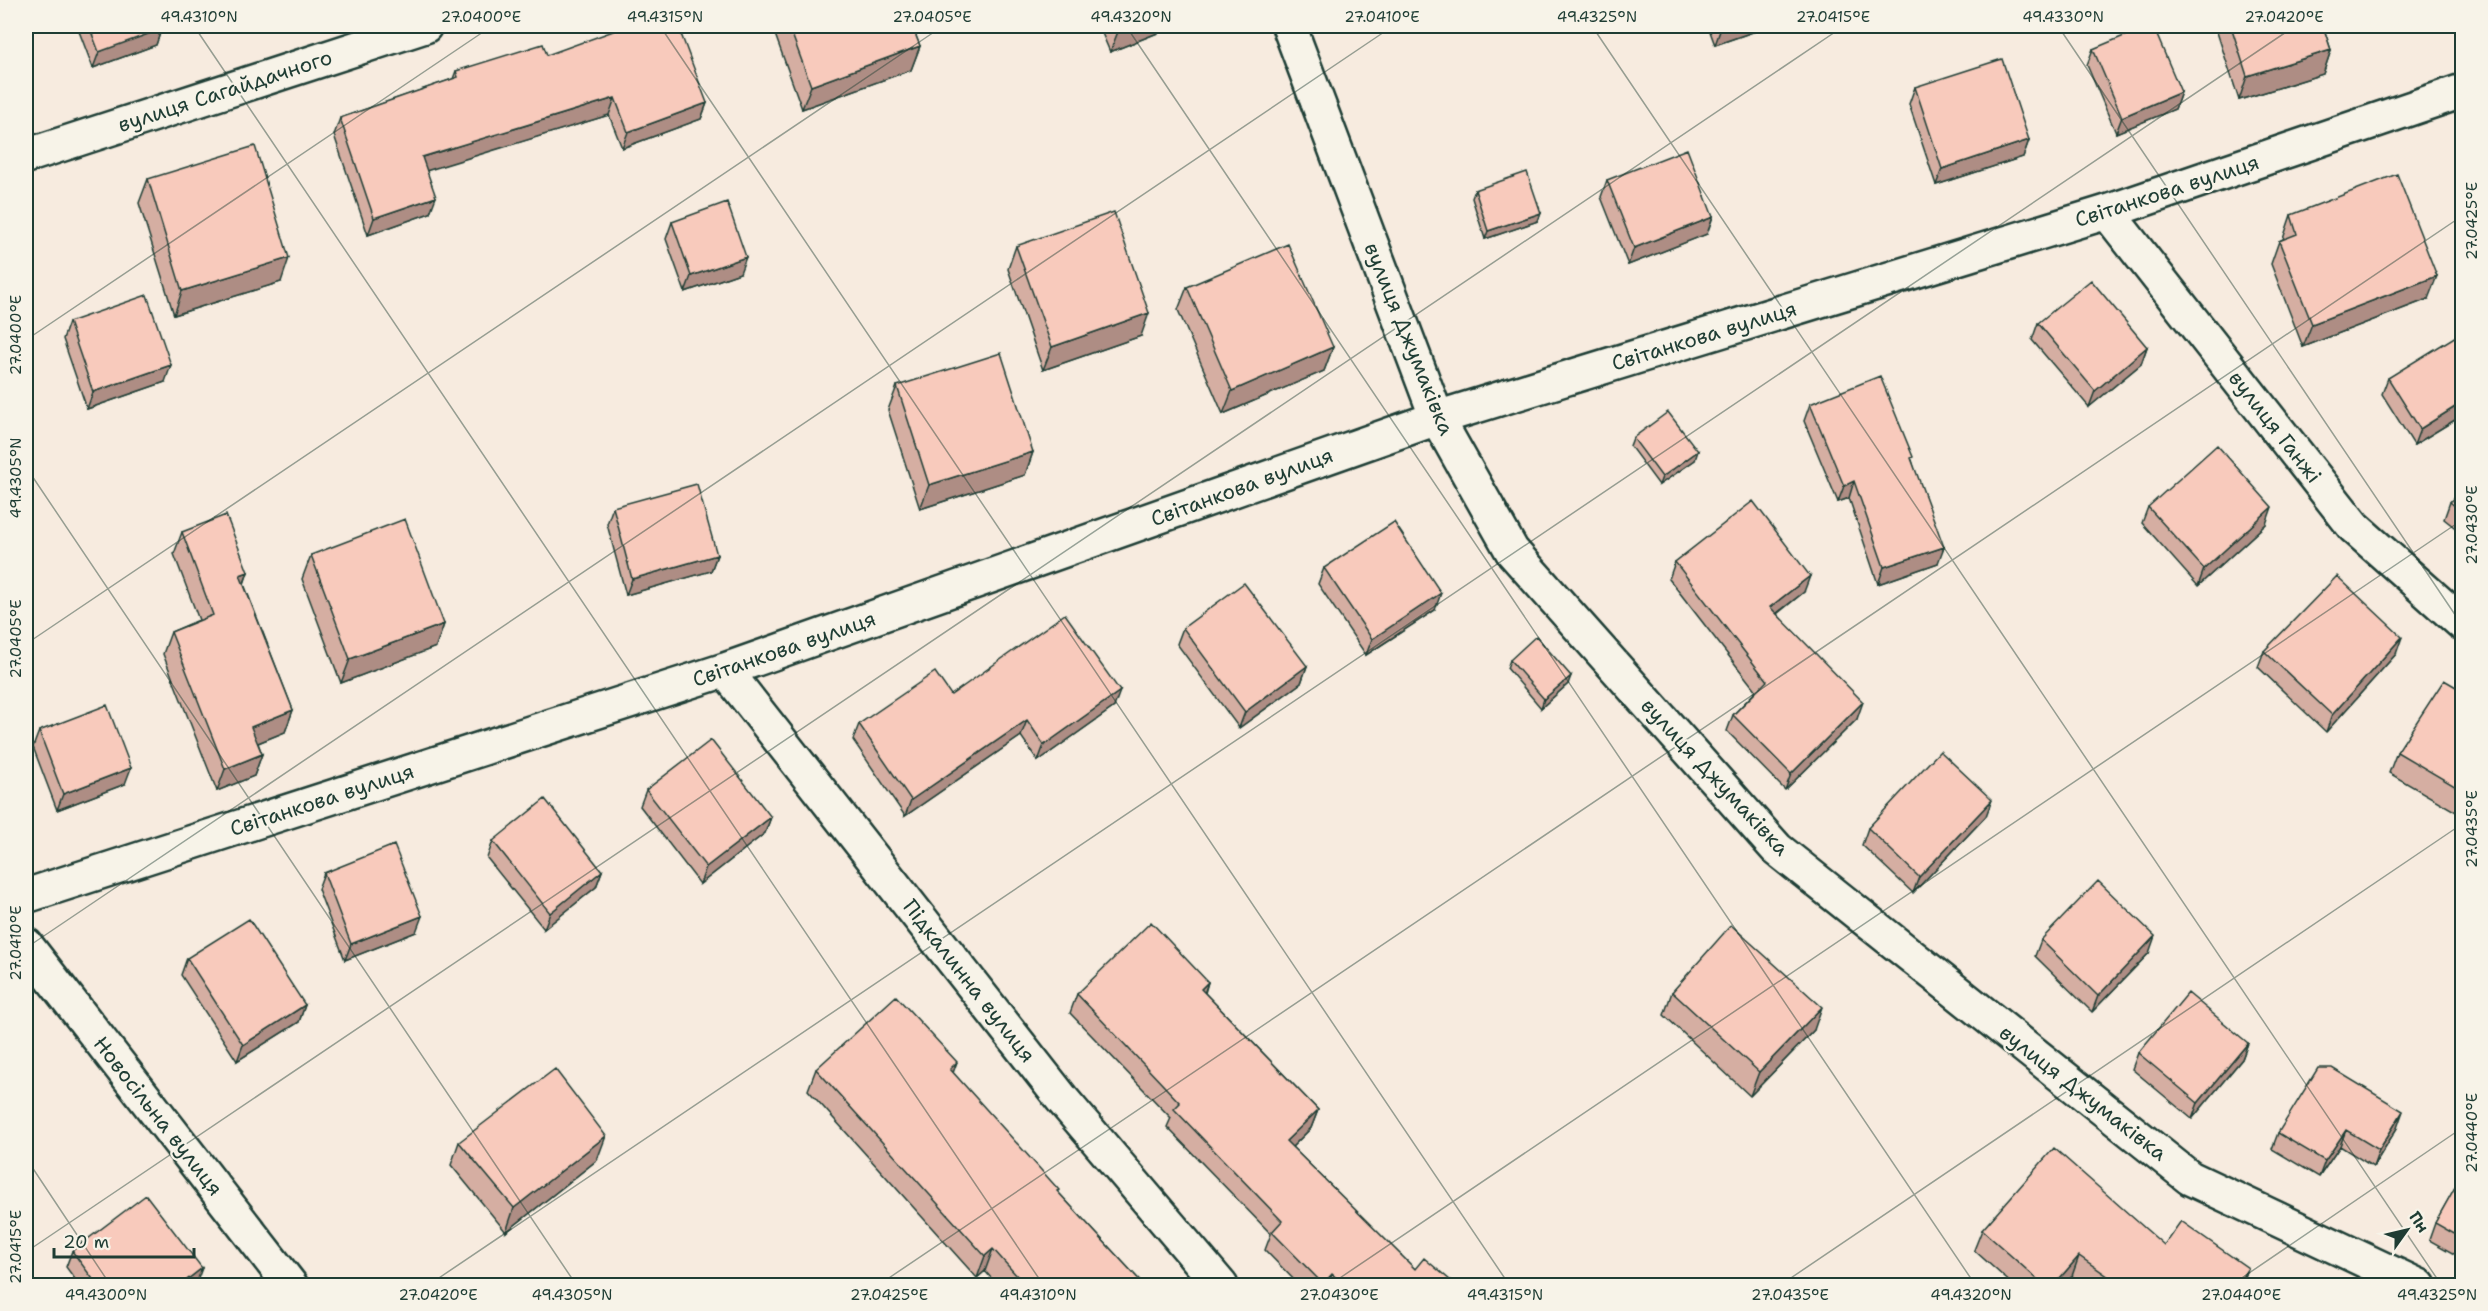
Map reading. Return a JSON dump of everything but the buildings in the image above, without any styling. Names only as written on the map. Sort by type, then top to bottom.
[{"type":"street","name":"вулиця Сагайдачного","points":[[26,156],[425,26]]},
{"type":"street","name":"вулиця Джумаківка","points":[[1289,26],[1437,418],[1512,551],[1777,849],[2190,1178],[2419,1286]]},
{"type":"street","name":"Світанкова вулиця","points":[[26,896],[725,670],[1437,418],[2107,212],[2463,91]]},
{"type":"street","name":"вулиця Ганжі","points":[[2107,212],[2354,527],[2463,623]]},
{"type":"street","name":"Підкалинна вулиця","points":[[725,670],[1062,1099],[1221,1286]]},
{"type":"street","name":"Новосільна вулиця","points":[[26,945],[291,1286]]}]
